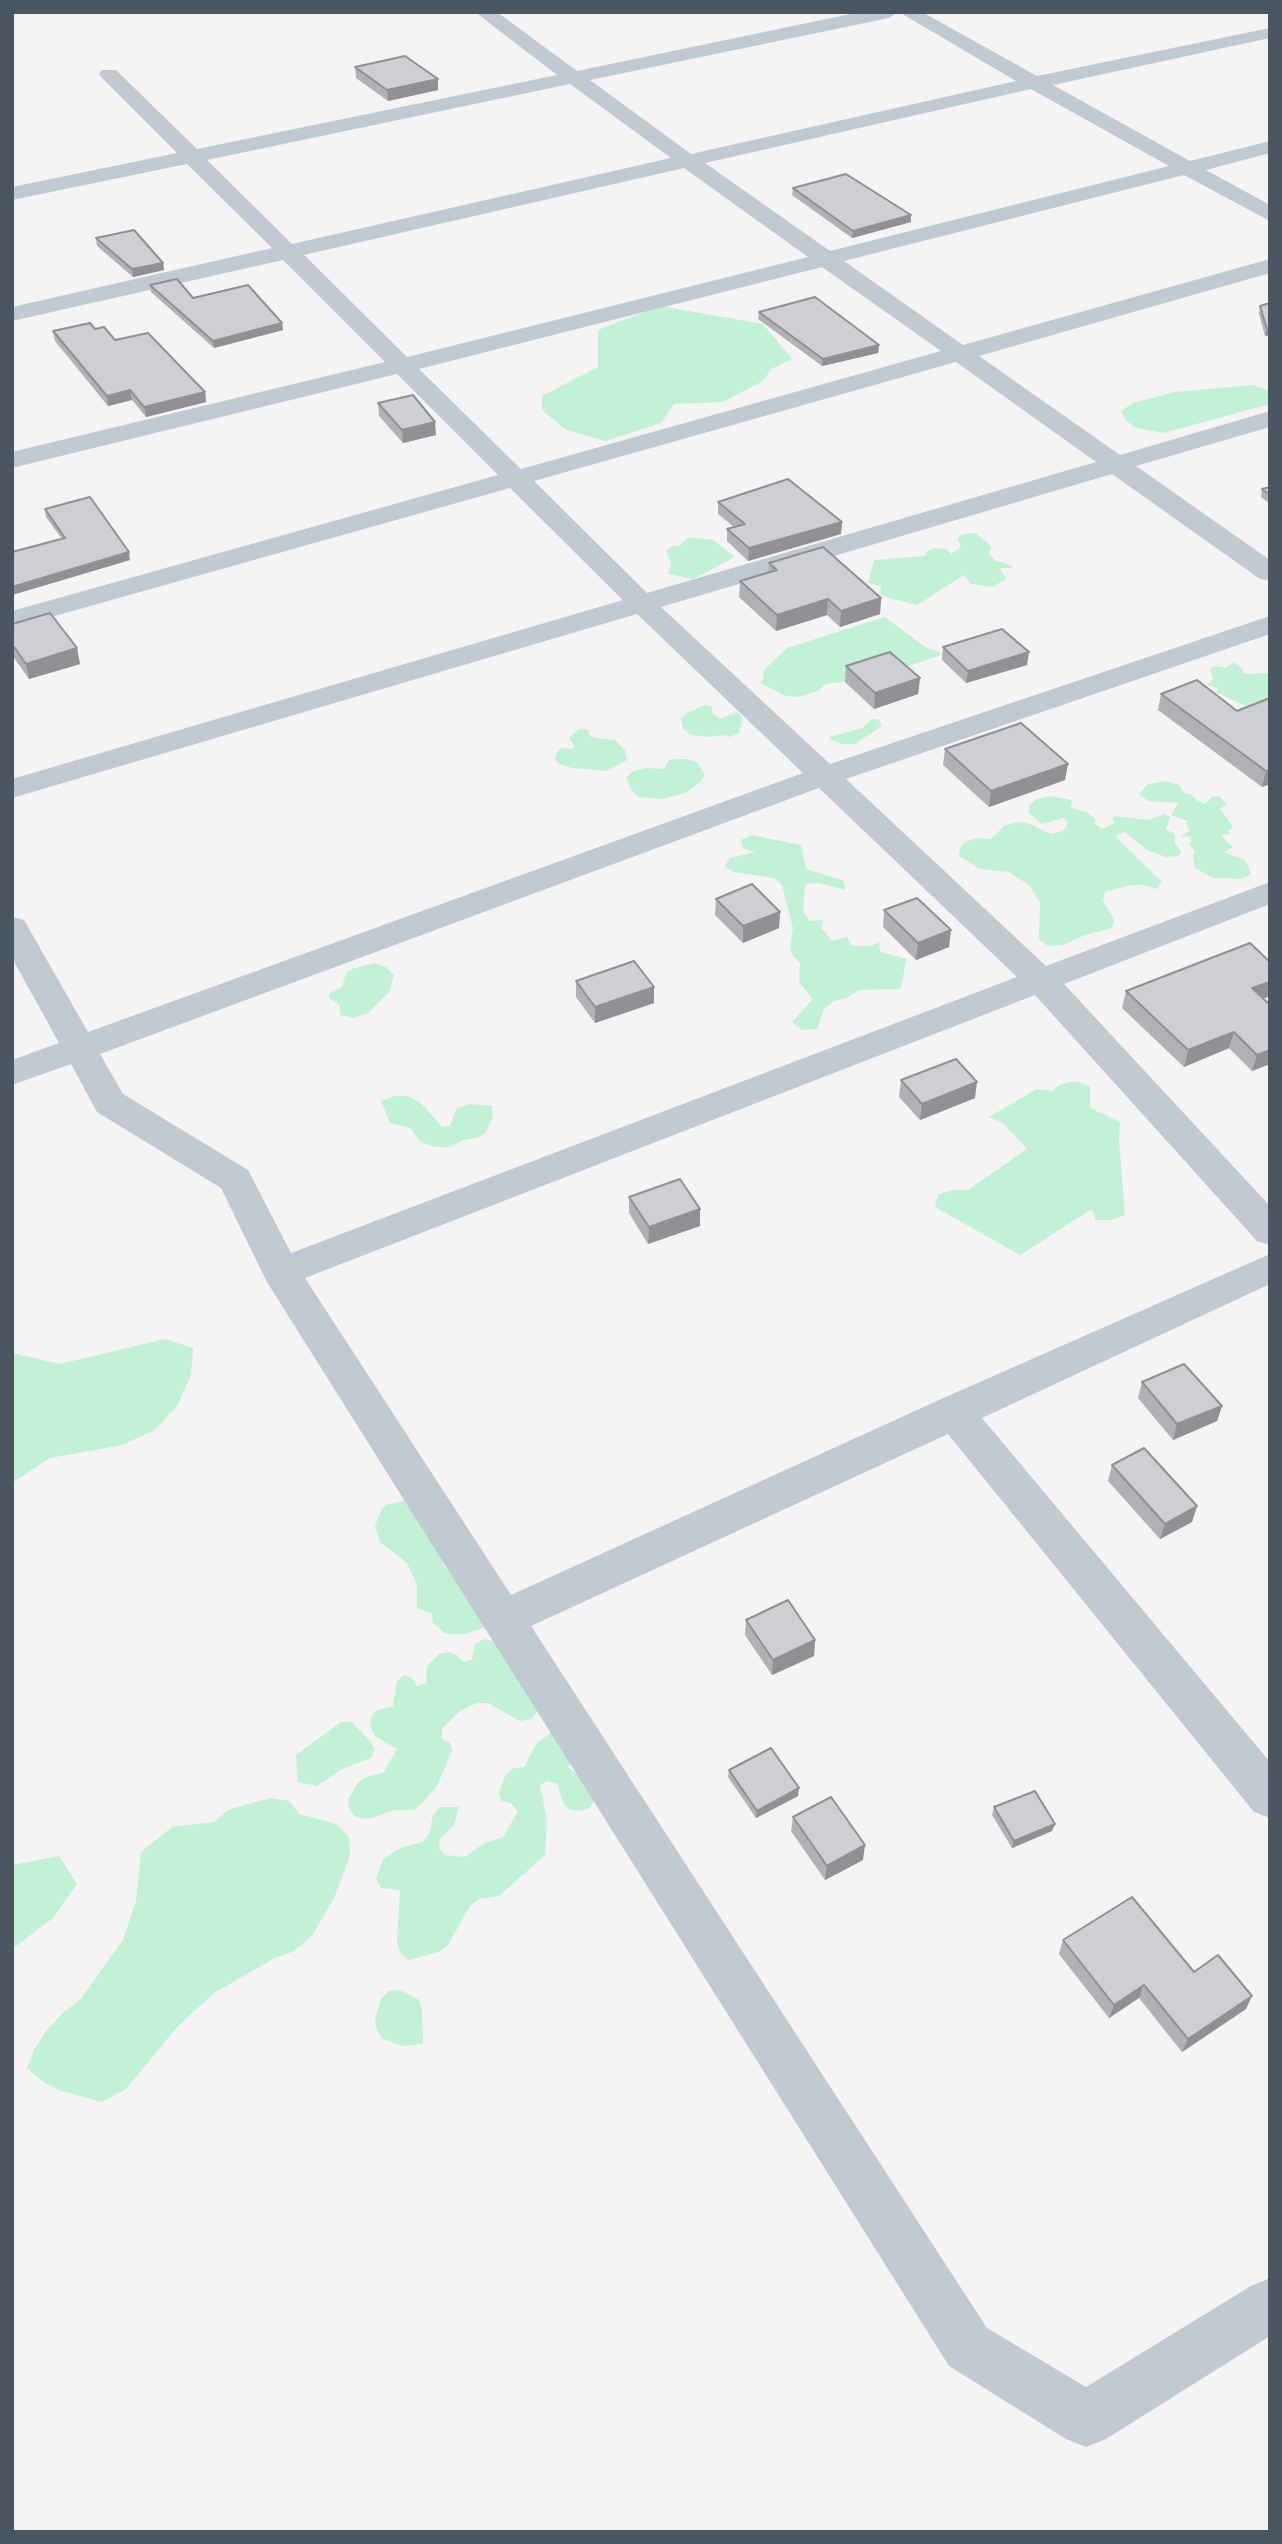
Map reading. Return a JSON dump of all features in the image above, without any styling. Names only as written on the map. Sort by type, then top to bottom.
[{"type":"street","points":[[484,12],[689,162],[1270,573]]},
{"type":"street","points":[[12,194],[889,12]]},
{"type":"street","points":[[908,12],[1270,214]]},
{"type":"street","points":[[12,314],[1032,83],[1268,33]]},
{"type":"street","points":[[109,74],[642,604],[1042,981],[1270,1231]]},
{"type":"street","points":[[12,460],[401,366],[1270,146]]},
{"type":"street","points":[[12,620],[1270,266]]},
{"type":"street","points":[[12,789],[1270,419]]},
{"type":"street","points":[[12,1073],[824,776],[1270,624]]},
{"type":"street","points":[[281,1272],[1270,892]]},
{"type":"street","points":[[12,928],[110,1103],[235,1179],[281,1272],[968,2347],[1086,2419],[1270,2305]]},
{"type":"street","points":[[503,1619],[1270,1268]]},
{"type":"street","points":[[953,1411],[1270,1797]]},
{"type":"green space","points":[[660,306],[763,324],[792,359],[771,369],[763,381],[723,402],[674,404],[661,423],[605,441],[566,430],[542,410],[542,396],[598,367],[598,330]]},
{"type":"green space","points":[[1253,385],[1270,391],[1270,404],[1163,433],[1137,428],[1125,420],[1121,411],[1133,403],[1175,392]]},
{"type":"green space","points":[[975,533],[991,546],[991,551],[988,552],[995,561],[1014,568],[1000,568],[1006,579],[992,587],[971,584],[964,575],[917,605],[880,594],[881,586],[868,583],[874,560],[925,556],[927,551],[935,548],[947,549],[951,554],[961,547],[957,538],[963,534]]},
{"type":"green space","points":[[688,537],[713,540],[735,557],[693,579],[668,574],[671,562],[666,551],[672,546],[681,545]]},
{"type":"green space","points":[[885,617],[925,647],[944,654],[870,679],[825,684],[820,690],[799,697],[786,696],[762,684],[764,670],[787,648]]},
{"type":"green space","points":[[1233,662],[1242,668],[1244,674],[1270,673],[1270,697],[1267,702],[1247,707],[1216,692],[1218,688],[1207,685],[1213,679],[1210,668],[1226,668]]},
{"type":"green space","points":[[705,705],[712,707],[713,714],[720,719],[736,712],[741,715],[739,733],[730,737],[706,737],[692,735],[683,729],[681,718]]},
{"type":"green space","points":[[871,719],[878,719],[882,726],[855,744],[841,744],[829,737],[863,728]]},
{"type":"green space","points":[[579,729],[587,729],[590,736],[595,738],[615,740],[625,750],[627,760],[607,771],[559,764],[555,760],[557,752],[560,748],[573,749],[574,745],[569,738]]},
{"type":"green space","points":[[688,759],[698,763],[705,775],[686,793],[661,799],[639,797],[631,790],[626,778],[633,771],[646,768],[664,769],[668,761]]},
{"type":"green space","points":[[1167,781],[1179,785],[1185,794],[1190,794],[1205,804],[1212,797],[1219,796],[1227,804],[1220,809],[1233,827],[1228,831],[1231,833],[1221,836],[1233,847],[1224,852],[1245,860],[1251,873],[1248,876],[1241,879],[1213,878],[1195,868],[1195,851],[1189,845],[1192,837],[1180,836],[1190,831],[1186,824],[1188,821],[1171,815],[1178,803],[1148,801],[1139,794],[1148,784]]},
{"type":"green space","points":[[1050,796],[1072,800],[1071,808],[1087,812],[1102,829],[1114,823],[1114,816],[1148,820],[1165,814],[1170,817],[1166,829],[1175,835],[1175,844],[1181,852],[1179,856],[1166,857],[1147,850],[1125,832],[1115,836],[1162,882],[1157,889],[1130,885],[1105,892],[1103,901],[1114,919],[1112,928],[1085,935],[1063,945],[1048,946],[1039,939],[1040,903],[1030,886],[1009,872],[980,869],[959,856],[965,842],[977,838],[991,839],[1004,826],[1016,822],[1028,823],[1051,834],[1063,831],[1068,823],[1063,818],[1042,824],[1029,813],[1029,805],[1037,799]]},
{"type":"green space","points":[[751,835],[801,845],[806,869],[844,881],[845,890],[819,883],[805,884],[803,912],[810,921],[823,920],[821,928],[832,941],[847,937],[852,946],[871,946],[879,942],[880,952],[907,959],[900,989],[859,990],[847,998],[834,1001],[824,1009],[817,1029],[802,1030],[792,1022],[813,999],[799,982],[800,963],[792,955],[790,947],[793,928],[782,885],[774,878],[734,872],[725,866],[730,858],[755,852],[743,848],[741,840]]},
{"type":"green space","points":[[374,963],[386,967],[394,975],[389,992],[368,1013],[354,1018],[340,1015],[340,1005],[329,998],[330,993],[342,987],[346,973]]},
{"type":"green space","points":[[1077,1081],[1090,1087],[1090,1108],[1120,1122],[1125,1215],[1111,1220],[1095,1220],[1092,1209],[1020,1255],[935,1207],[938,1195],[952,1190],[968,1190],[1027,1149],[1003,1123],[989,1117],[1037,1089],[1052,1091],[1061,1084]]},
{"type":"green space","points":[[394,1096],[408,1096],[421,1103],[442,1127],[450,1126],[457,1108],[470,1104],[492,1106],[493,1117],[485,1133],[479,1137],[450,1147],[434,1147],[421,1142],[410,1128],[390,1123],[381,1101]]},
{"type":"green space","points":[[165,1339],[193,1348],[191,1375],[177,1406],[155,1430],[122,1445],[50,1458],[12,1483],[12,1353],[60,1364]]},
{"type":"green space","points":[[403,1501],[421,1505],[444,1566],[457,1575],[490,1623],[483,1628],[465,1634],[446,1634],[433,1623],[432,1614],[417,1608],[417,1584],[407,1563],[380,1542],[375,1526],[386,1505]]},
{"type":"green space","points":[[484,1639],[493,1641],[539,1703],[537,1712],[531,1719],[520,1721],[488,1703],[477,1703],[460,1711],[442,1729],[442,1739],[450,1743],[452,1751],[437,1786],[422,1803],[414,1810],[394,1810],[364,1819],[354,1816],[348,1800],[357,1784],[365,1777],[383,1773],[397,1749],[375,1736],[370,1720],[375,1711],[393,1706],[397,1681],[404,1675],[413,1679],[417,1686],[426,1683],[427,1666],[439,1654],[449,1652],[457,1655],[463,1662],[472,1660],[475,1644]]},
{"type":"green space","points":[[341,1722],[352,1722],[370,1741],[375,1749],[371,1758],[344,1768],[317,1786],[298,1782],[296,1755]]},
{"type":"green space","points":[[554,1731],[574,1760],[568,1767],[598,1792],[595,1800],[589,1808],[570,1810],[563,1803],[557,1784],[547,1781],[540,1785],[547,1820],[545,1855],[499,1896],[479,1899],[470,1906],[448,1945],[439,1952],[408,1960],[400,1952],[397,1941],[400,1890],[381,1888],[376,1879],[383,1859],[400,1848],[422,1842],[429,1834],[433,1815],[440,1807],[459,1807],[454,1825],[440,1839],[439,1848],[445,1855],[465,1857],[483,1844],[503,1837],[518,1811],[511,1803],[501,1801],[499,1792],[506,1774],[514,1768],[524,1767],[537,1743]]},
{"type":"green space","points":[[271,1798],[289,1801],[300,1814],[336,1824],[349,1837],[350,1856],[334,1898],[312,1936],[294,1951],[273,1959],[214,1993],[177,2027],[126,2089],[102,2102],[62,2091],[43,2082],[27,2068],[35,2048],[47,2030],[80,2000],[123,1940],[136,1901],[141,1852],[172,1827],[214,1822],[230,1809]]},
{"type":"green space","points":[[59,1856],[77,1884],[53,1918],[12,1949],[12,1865]]},
{"type":"green space","points":[[400,1990],[419,2000],[423,2044],[401,2046],[382,2038],[377,2030],[375,2020],[381,1999],[389,1991]]},
{"type":"building","points":[[405,56],[438,79],[387,90],[355,67]]},
{"type":"building","points":[[846,174],[911,215],[853,231],[793,188]]},
{"type":"building","points":[[134,230],[163,263],[132,269],[96,238]]},
{"type":"building","points":[[177,279],[193,298],[248,285],[282,323],[213,341],[150,285]]},
{"type":"building","points":[[815,297],[879,345],[823,359],[759,312]]},
{"type":"building","points":[[1270,303],[1270,328],[1267,329],[1260,306]]},
{"type":"building","points":[[90,323],[95,329],[104,327],[115,340],[148,333],[205,392],[144,407],[130,390],[107,396],[53,331]]},
{"type":"building","points":[[413,395],[435,422],[402,430],[378,403]]},
{"type":"building","points":[[788,479],[842,522],[749,548],[727,529],[745,524],[718,502]]},
{"type":"building","points":[[1270,487],[1270,495],[1262,489]]},
{"type":"building","points":[[90,497],[129,552],[12,587],[12,552],[65,538],[45,509]]},
{"type":"building","points":[[823,547],[881,598],[841,611],[828,599],[777,615],[740,581],[777,570],[769,563]]},
{"type":"building","points":[[50,613],[77,648],[26,664],[12,644],[12,624]]},
{"type":"building","points":[[1002,629],[1029,652],[968,671],[943,647]]},
{"type":"building","points":[[890,652],[920,678],[875,693],[846,666]]},
{"type":"building","points":[[1197,680],[1237,711],[1270,698],[1270,770],[1266,771],[1161,694]]},
{"type":"building","points":[[1021,723],[1068,764],[991,791],[945,749]]},
{"type":"building","points":[[752,884],[780,912],[743,926],[716,899]]},
{"type":"building","points":[[917,898],[951,930],[918,943],[884,910]]},
{"type":"building","points":[[1250,943],[1270,962],[1270,982],[1252,988],[1270,1005],[1270,1050],[1257,1055],[1234,1032],[1188,1050],[1126,991]]},
{"type":"building","points":[[634,961],[654,987],[595,1007],[576,981]]},
{"type":"building","points":[[956,1059],[977,1082],[922,1104],[901,1080]]},
{"type":"building","points":[[680,1179],[700,1209],[649,1227],[629,1197]]},
{"type":"building","points":[[1184,1364],[1222,1406],[1177,1424],[1142,1382]]},
{"type":"building","points":[[1144,1448],[1197,1506],[1165,1524],[1112,1465]]},
{"type":"building","points":[[788,1600],[815,1640],[773,1660],[746,1620]]},
{"type":"building","points":[[771,1748],[799,1788],[757,1811],[729,1770]]},
{"type":"building","points":[[1035,1791],[1055,1824],[1014,1841],[994,1807]]},
{"type":"building","points":[[831,1797],[865,1845],[827,1866],[793,1817]]},
{"type":"building","points":[[1132,1897],[1194,1972],[1218,1955],[1252,1996],[1188,2039],[1144,1985],[1114,2005],[1063,1940]]}]
